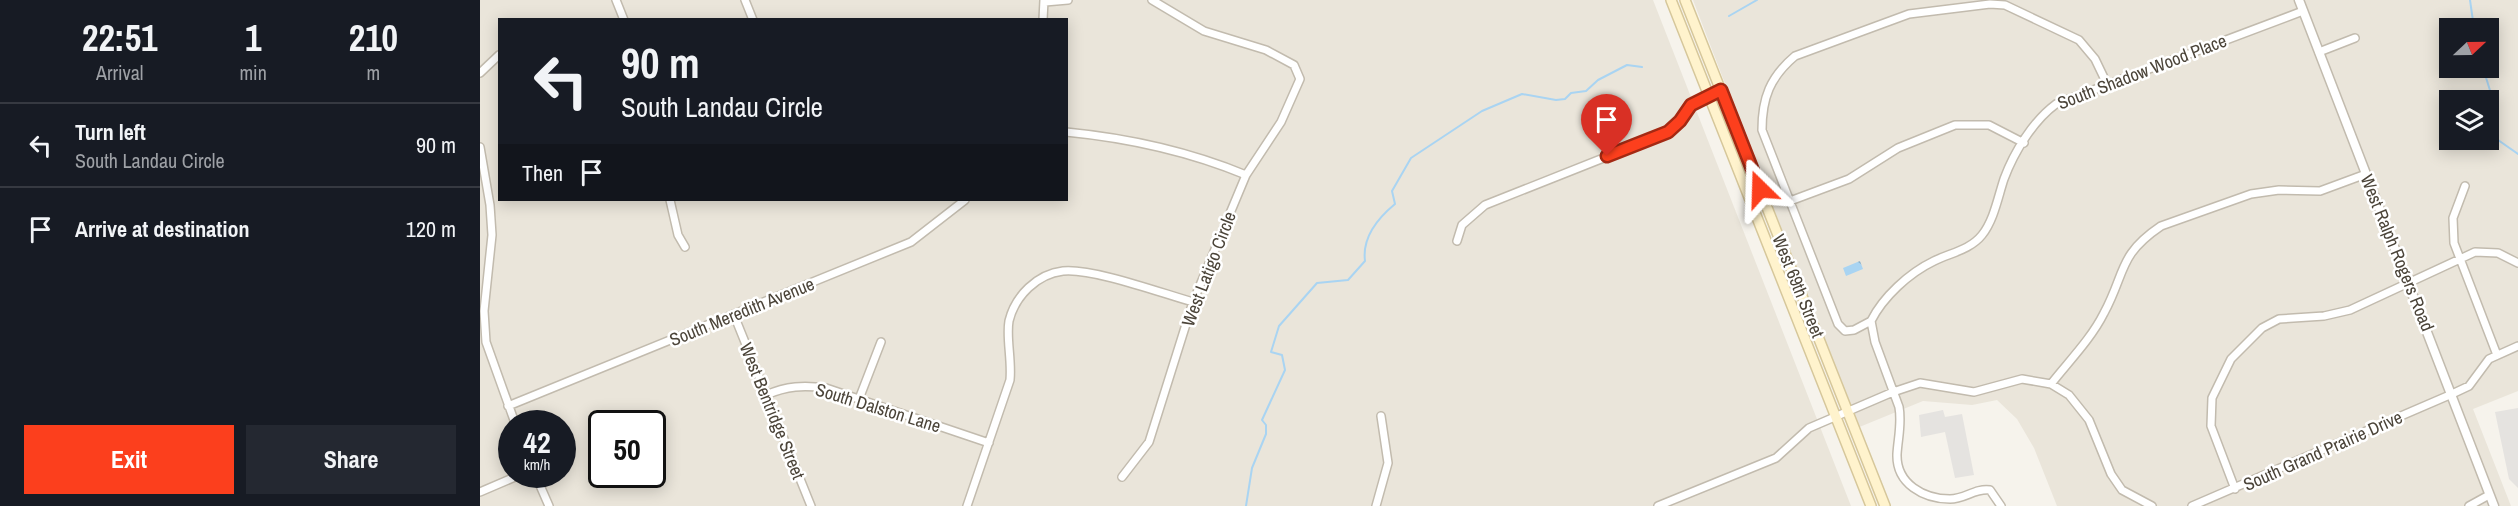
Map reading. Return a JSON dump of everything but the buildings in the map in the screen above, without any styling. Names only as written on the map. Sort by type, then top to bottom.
[{"type":"main road","name":"West 69th Street","points":[[1671,0],[1871,506]]},
{"type":"main road","name":"West 69th Street","points":[[1685,0],[1885,506]]},
{"type":"main road","points":[[1754,213],[1767,208]]},
{"type":"street","points":[[616,0],[623,18]]},
{"type":"street","points":[[745,0],[752,18]]},
{"type":"street","points":[[1043,18],[1045,1],[1068,0]]},
{"type":"street","name":"West Latigo Circle","points":[[1122,477],[1149,442],[1193,302],[1246,176],[1281,122],[1300,79],[1294,65],[1266,50],[1204,31],[1152,0]]},
{"type":"street","name":"West Ralph Rogers Road","points":[[2298,0],[2410,283],[2494,506]]},
{"type":"street","points":[[2001,506],[1990,490],[1980,489],[1955,499],[1939,499],[1922,495],[1902,475],[1897,457],[1901,418],[1871,321],[1854,330],[1845,331],[1838,324],[1762,130],[1762,106],[1768,86],[1781,68],[1795,56],[1898,17],[1928,9],[2005,5],[2079,40],[2088,48],[2107,84]]},
{"type":"street","name":"South Shadow Wood Place","points":[[1871,321],[1879,306],[1917,272],[1932,262],[1970,246],[1982,235],[1990,221],[2006,176],[2035,123],[2056,104],[2302,10]]},
{"type":"street","points":[[2319,52],[2355,38]]},
{"type":"street","points":[[480,72],[498,57]]},
{"type":"street","points":[[1457,241],[1462,225],[1485,205],[1668,132],[1680,121],[1691,105],[1721,90]]},
{"type":"street","points":[[1790,201],[1849,179],[1898,148],[1955,125],[1989,125],[2024,143]]},
{"type":"street","points":[[1068,132],[1107,135],[1140,142],[1217,164],[1246,176]]},
{"type":"street","points":[[480,147],[490,206],[492,235],[484,311],[486,342],[510,410]]},
{"type":"street","points":[[2051,384],[2104,314],[2129,254],[2150,234],[2162,226],[2251,194],[2279,190],[2320,191],[2366,174]]},
{"type":"street","points":[[2465,186],[2453,218],[2454,243],[2459,259],[2497,355],[2518,346]]},
{"type":"street","points":[[670,201],[678,235],[685,247]]},
{"type":"street","name":"South Meredith Avenue","points":[[508,406],[911,242],[964,201]]},
{"type":"street","points":[[2235,489],[2218,450],[2211,419],[2212,398],[2231,359],[2268,323],[2279,319],[2335,314],[2410,283],[2459,259],[2484,251],[2498,253],[2518,263]]},
{"type":"street","points":[[968,506],[1010,380],[1012,360],[1009,323],[1015,304],[1027,289],[1055,273],[1084,272],[1193,302]]},
{"type":"street","name":"West Bentridge Street","points":[[734,315],[811,506]]},
{"type":"street","points":[[859,399],[881,342]]},
{"type":"street","name":"South Grand Prairie Drive","points":[[2192,506],[2469,386],[2483,365],[2497,355]]},
{"type":"street","points":[[1658,506],[1776,458],[1809,428],[1893,392],[1920,383],[1974,392],[2022,379],[2051,384],[2080,405],[2089,420],[2110,474],[2122,490],[2152,506]]},
{"type":"street","name":"South Dalston Lane","points":[[766,395],[784,387],[801,385],[826,388],[989,443]]},
{"type":"street","points":[[1376,506],[1388,463],[1381,416]]},
{"type":"street","points":[[480,492],[498,484]]},
{"type":"street","points":[[541,488],[549,506]]},
{"type":"street","points":[[2469,506],[2489,495]]},
{"type":"shaded area","points":[[480,0],[1653,0],[1851,506],[480,506]]},
{"type":"shaded area","points":[[1693,0],[2518,0],[2518,391],[2473,409],[2511,506],[2057,506],[2034,448],[2017,419],[1997,400],[1972,405],[1923,401],[1857,428]]},
{"type":"shaded area","points":[[2518,408],[2518,488],[2509,479],[2495,412]]},
{"type":"shaded area","points":[[1943,410],[1945,417],[1962,414],[1974,475],[1955,478],[1945,432],[1921,437],[1919,415]]},
{"type":"water","points":[[1860,261],[1863,269],[1846,276],[1843,268]]},
{"type":"waterway","points":[[1729,16],[1757,0]]},
{"type":"waterway","points":[[2470,0],[2473,18]]},
{"type":"waterway","points":[[1246,506],[1252,468],[1266,434],[1266,425],[1262,420],[1285,370],[1282,355],[1271,352],[1279,326],[1317,283],[1348,280],[1365,261],[1366,244],[1372,229],[1395,204],[1392,191],[1411,158],[1482,111],[1522,94],[1556,100],[1565,99],[1571,93],[1586,91],[1598,80],[1627,65],[1642,67]]},
{"type":"waterway","points":[[2486,78],[2490,90]]},
{"type":"waterway","points":[[2499,141],[2518,154]]},
{"type":"route","points":[[1607,156],[1668,132],[1680,121],[1691,105],[1721,90],[1760,189]]}]
